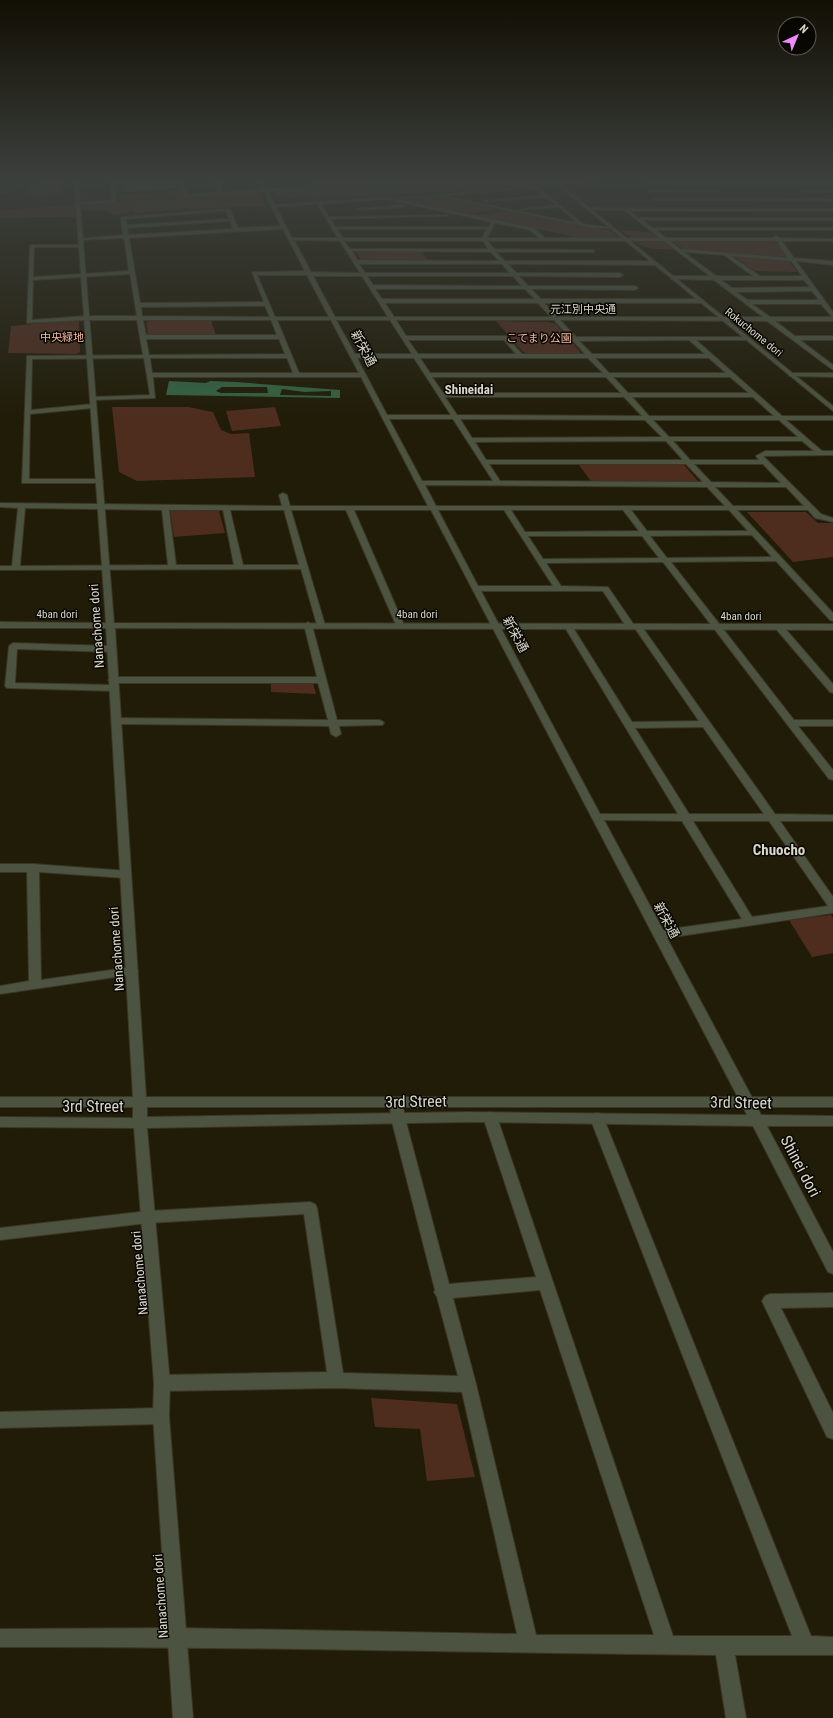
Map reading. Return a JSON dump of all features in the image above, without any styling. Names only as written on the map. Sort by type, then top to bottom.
[{"type":"street","points":[[32,259],[31,279],[131,272]]},
{"type":"street","name":"Nanachome dori","points":[[82,259],[100,507],[106,567],[132,970],[140,1123],[162,1383],[161,1416],[183,1718]]},
{"type":"street","points":[[27,412],[93,402],[153,397],[129,259]]},
{"type":"street","name":"新栄通","points":[[302,259],[748,1102]]},
{"type":"street","points":[[354,259],[498,484]]},
{"type":"street","points":[[500,259],[833,618]]},
{"type":"street","points":[[603,259],[625,279]]},
{"type":"street","name":"Rokuchome dori","points":[[649,259],[833,410]]},
{"type":"street","points":[[691,259],[833,368]]},
{"type":"street","points":[[732,259],[759,278]]},
{"type":"street","points":[[784,259],[833,263]]},
{"type":"street","points":[[794,260],[833,316]]},
{"type":"street","points":[[356,262],[654,263]]},
{"type":"street","points":[[297,375],[254,273],[620,275]]},
{"type":"street","points":[[673,278],[806,278]]},
{"type":"street","name":"元江別中央通","points":[[31,279],[29,322],[86,318],[833,319]]},
{"type":"street","points":[[630,284],[640,292]]},
{"type":"street","points":[[373,288],[635,288]]},
{"type":"street","points":[[731,290],[815,290]]},
{"type":"street","points":[[645,297],[650,301]]},
{"type":"street","points":[[382,301],[701,301]]},
{"type":"street","points":[[746,302],[823,302]]},
{"type":"street","points":[[137,305],[266,304]]},
{"type":"street","points":[[143,337],[281,337]]},
{"type":"street","points":[[405,338],[506,338],[520,356]]},
{"type":"street","points":[[690,338],[820,453]]},
{"type":"street","points":[[574,339],[746,338]]},
{"type":"street","points":[[794,338],[833,338]]},
{"type":"street","points":[[99,481],[25,481],[29,357],[289,356]]},
{"type":"street","points":[[353,356],[710,356]]},
{"type":"street","points":[[818,357],[833,357]]},
{"type":"street","points":[[149,375],[363,375]]},
{"type":"street","points":[[428,375],[732,375]]},
{"type":"street","points":[[791,375],[833,375]]},
{"type":"street","points":[[441,395],[754,395]]},
{"type":"street","points":[[385,417],[833,418]]},
{"type":"street","points":[[470,440],[803,439]]},
{"type":"street","points":[[833,453],[765,453],[759,456],[818,516],[833,520]]},
{"type":"street","points":[[484,462],[765,462]]},
{"type":"street","points":[[420,483],[787,485]]},
{"type":"street","points":[[283,495],[321,625]]},
{"type":"street","points":[[0,505],[165,508],[810,508]]},
{"type":"street","points":[[16,568],[22,505]]},
{"type":"street","points":[[165,508],[172,567]]},
{"type":"street","points":[[226,508],[240,567]]},
{"type":"street","points":[[349,508],[400,625]]},
{"type":"street","points":[[506,508],[558,588]]},
{"type":"street","points":[[625,508],[833,777]]},
{"type":"street","points":[[523,534],[754,533]]},
{"type":"street","points":[[540,561],[778,559]]},
{"type":"street","points":[[0,568],[304,567]]},
{"type":"street","points":[[476,588],[605,589],[706,724],[833,905]]},
{"type":"street","name":"4ban dori","points":[[0,625],[833,627]]},
{"type":"street","points":[[308,625],[336,734]]},
{"type":"street","points":[[568,626],[687,817],[749,921]]},
{"type":"street","points":[[779,627],[833,690]]},
{"type":"street","points":[[111,649],[13,646],[10,686],[322,680]]},
{"type":"street","points":[[821,676],[833,676]]},
{"type":"street","points":[[116,721],[333,721],[379,723]]},
{"type":"street","points":[[791,723],[833,723]]},
{"type":"street","points":[[630,725],[706,724]]},
{"type":"street","points":[[597,817],[833,818]]},
{"type":"street","points":[[0,868],[33,868],[126,874]]},
{"type":"street","points":[[33,868],[35,985]]},
{"type":"street","points":[[659,935],[833,909]]},
{"type":"street","points":[[0,990],[132,970]]},
{"type":"street","name":"3rd Street","points":[[0,1102],[398,1111],[490,1117],[833,1121]]},
{"type":"street","name":"3rd Street","points":[[0,1122],[140,1123],[398,1111],[748,1102],[833,1102]]},
{"type":"street","name":"Shinei dori","points":[[748,1102],[833,1267]]},
{"type":"street","points":[[398,1111],[442,1292],[468,1384],[528,1644]]},
{"type":"street","points":[[490,1117],[667,1646]]},
{"type":"street","points":[[597,1118],[805,1646]]},
{"type":"street","points":[[0,1234],[148,1218],[310,1208],[336,1380]]},
{"type":"street","points":[[442,1292],[546,1283]]},
{"type":"street","points":[[833,1300],[770,1301],[833,1431]]},
{"type":"street","points":[[162,1383],[336,1380],[468,1384]]},
{"type":"street","points":[[0,1420],[161,1416]]},
{"type":"street","points":[[0,1638],[178,1637],[667,1646],[833,1646]]},
{"type":"street","points":[[724,1646],[736,1718]]},
{"type":"green space","points":[[428,259],[429,261],[361,260]]},
{"type":"green space","points":[[738,259],[788,260],[797,272],[755,271]]},
{"type":"green space","name":"中央緑地","points":[[79,321],[80,352],[76,354],[8,353],[11,326]]},
{"type":"green space","points":[[211,321],[216,335],[152,335],[148,334],[146,322]]},
{"type":"green space","name":"こてまり公園","points":[[496,321],[548,322],[556,324],[581,353],[529,354],[523,352]]},
{"type":"green space","points":[[112,407],[188,407],[213,412],[221,430],[231,434],[249,433],[255,477],[137,481],[119,472]]},
{"type":"green space","points":[[275,407],[281,426],[232,431],[226,411]]},
{"type":"green space","points":[[578,464],[679,464],[684,465],[698,481],[692,483],[591,481]]},
{"type":"green space","points":[[170,511],[219,511],[225,533],[174,537]]},
{"type":"green space","points":[[747,512],[806,512],[818,523],[833,523],[833,557],[793,562]]},
{"type":"green space","points":[[313,683],[316,694],[271,692],[271,684]]},
{"type":"green space","points":[[831,915],[833,918],[833,953],[812,957],[789,920]]},
{"type":"green space","points":[[371,1398],[457,1404],[475,1477],[427,1481],[420,1429],[375,1427]]},
{"type":"shaded area","points":[[169,381],[206,383],[210,381],[236,382],[340,390],[340,398],[166,395]],"holes":[[[222,387],[267,387],[268,393],[221,393],[216,391]],[[282,389],[304,392],[331,391],[331,396],[280,395]]]},
{"type":"district","name":"Shineidai","points":[[469,389]]},
{"type":"district","name":"Chuocho","points":[[779,850]]}]
